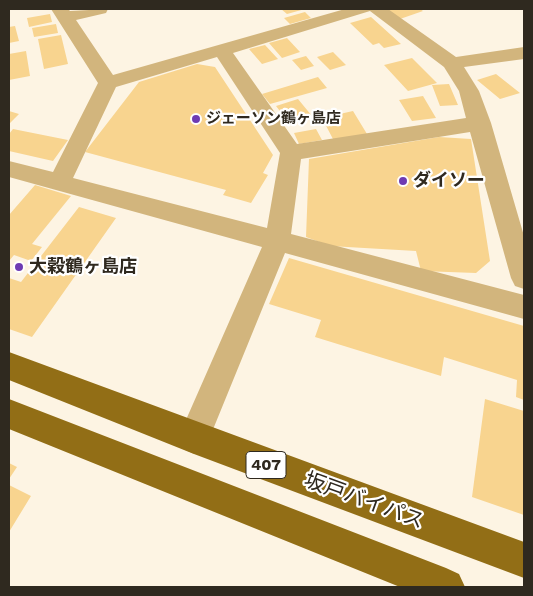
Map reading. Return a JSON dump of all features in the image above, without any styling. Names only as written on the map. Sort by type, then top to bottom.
[{"type":"highway","name":"坂戸バイパス","points":[[9,366],[194,438],[524,560]]},
{"type":"highway","points":[[9,414],[446,587]]},
{"type":"street","points":[[100,9],[63,13],[108,83]]},
{"type":"street","points":[[59,183],[108,83],[363,9]]},
{"type":"street","points":[[377,9],[452,63],[470,91],[524,278]]},
{"type":"street","points":[[194,438],[277,241],[291,153],[222,50]]},
{"type":"street","points":[[452,63],[524,53]]},
{"type":"street","points":[[291,153],[480,123]]},
{"type":"street","points":[[9,169],[524,307]]},
{"type":"building","points":[[281,9],[305,9],[287,14]]},
{"type":"building","points":[[420,9],[423,11],[400,19],[388,10]]},
{"type":"building","points":[[305,12],[311,18],[290,24],[284,18]]},
{"type":"building","points":[[50,14],[52,22],[29,27],[27,18]]},
{"type":"building","points":[[371,17],[401,44],[384,48],[379,43],[373,45],[350,23]]},
{"type":"building","points":[[56,24],[58,33],[34,37],[32,28]]},
{"type":"building","points":[[15,26],[19,41],[9,43],[9,27]]},
{"type":"building","points":[[61,35],[68,64],[44,69],[38,39]]},
{"type":"building","points":[[287,38],[300,52],[282,58],[269,43]]},
{"type":"building","points":[[265,45],[278,59],[262,64],[249,49]]},
{"type":"building","points":[[26,51],[30,76],[9,80],[9,54]]},
{"type":"building","points":[[333,52],[346,65],[330,70],[317,57]]},
{"type":"building","points":[[306,56],[314,66],[301,70],[292,60]]},
{"type":"building","points":[[412,58],[437,83],[408,91],[384,65]]},
{"type":"building","points":[[197,64],[215,67],[273,155],[263,173],[268,175],[251,203],[223,195],[226,190],[85,152],[139,82]]},
{"type":"building","points":[[496,74],[520,93],[500,99],[477,80]]},
{"type":"building","points":[[318,77],[327,88],[270,104],[262,94]]},
{"type":"building","points":[[449,84],[458,105],[440,106],[432,85]]},
{"type":"building","points":[[423,96],[436,118],[412,121],[399,100]]},
{"type":"building","points":[[298,99],[312,116],[290,124],[276,106]]},
{"type":"building","points":[[9,111],[19,114],[9,124]]},
{"type":"building","points":[[353,111],[367,134],[334,141],[322,118]]},
{"type":"building","points":[[13,129],[68,140],[53,161],[9,151],[9,134]]},
{"type":"building","points":[[316,129],[322,140],[299,144],[294,133]]},
{"type":"building","points":[[439,137],[471,139],[490,261],[476,273],[421,271],[416,251],[330,246],[306,237],[309,159]]},
{"type":"building","points":[[35,185],[71,196],[32,244],[42,247],[31,261],[14,255],[9,261],[9,215]]},
{"type":"building","points":[[79,207],[116,218],[32,337],[9,329],[9,278],[21,282]]},
{"type":"building","points":[[289,258],[524,326],[524,400],[516,397],[517,380],[444,357],[441,376],[315,337],[321,320],[269,304]]},
{"type":"building","points":[[485,399],[524,411],[524,515],[472,497]]},
{"type":"building","points":[[9,463],[17,467],[9,479]]},
{"type":"building","points":[[9,485],[31,496],[9,532]]},
{"type":"place","name":"ジェーソン鶴ヶ島店","points":[[196,119]]},
{"type":"place","name":"ダイソー","points":[[403,181]]},
{"type":"place","name":"大穀鶴ヶ島店","points":[[19,267]]}]
